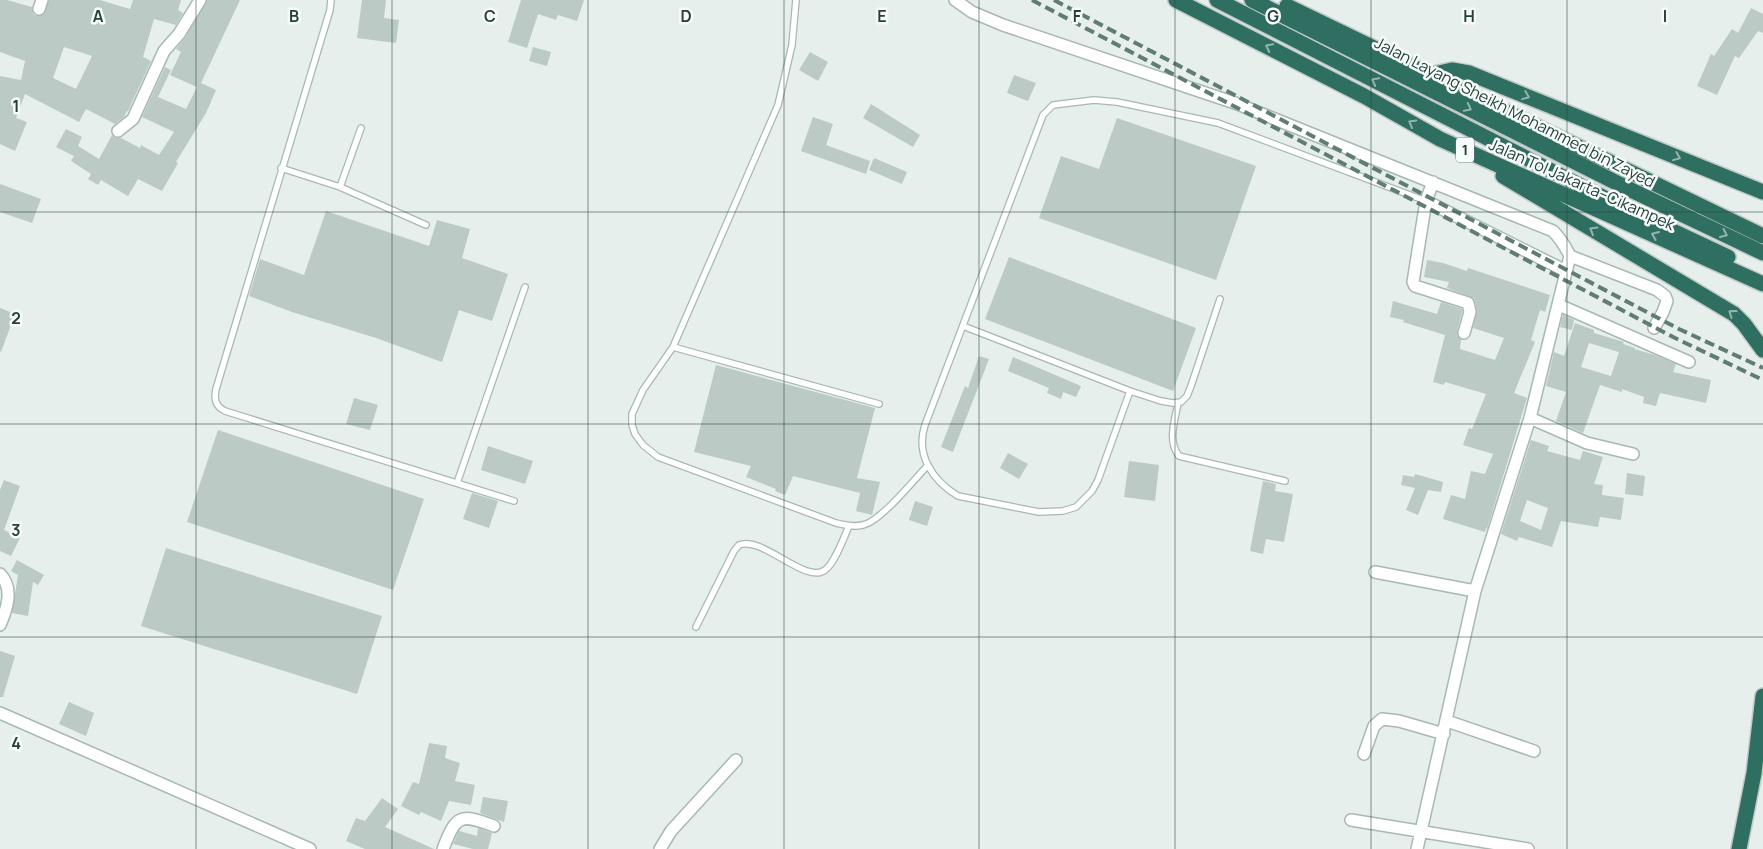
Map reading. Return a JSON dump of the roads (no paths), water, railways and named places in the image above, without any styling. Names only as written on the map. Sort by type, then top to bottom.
[{"type":"highway","name":"Jalan Tol Jakarta–Cikampek","points":[[1176,0],[1364,96],[1440,139],[1763,284]]},
{"type":"highway","name":"1","points":[[1216,0],[1628,210],[1763,274]]},
{"type":"highway","name":"Jalan Layang Sheikh Mohammed bin Zayed","points":[[1252,0],[1631,190],[1763,253]]},
{"type":"highway","name":"Jalan Tol Jakarta–Cikampek","points":[[1275,0],[1763,236]]},
{"type":"highway","points":[[1430,75],[1452,70],[1469,73],[1763,192]]},
{"type":"highway","points":[[1440,139],[1734,314],[1744,324],[1763,350]]},
{"type":"highway","points":[[1739,849],[1754,773],[1763,696]]},
{"type":"highway","points":[[1750,849],[1763,774]]},
{"type":"street","points":[[118,131],[133,119],[164,51],[179,34],[200,0]]},
{"type":"street","points":[[955,0],[972,12],[1003,25],[1235,103],[1553,231],[1561,239],[1570,256],[1657,290],[1664,296],[1667,301],[1654,328]]},
{"type":"street","points":[[1433,182],[1426,201],[1414,282],[1415,286],[1468,304],[1470,312],[1464,333]]},
{"type":"street","points":[[1426,201],[1566,271]]},
{"type":"street","points":[[1417,849],[1475,591],[1530,418],[1570,256]]},
{"type":"street","points":[[1559,305],[1690,362]]},
{"type":"street","points":[[1530,418],[1587,443],[1633,454]]},
{"type":"street","points":[[1375,572],[1475,591]]},
{"type":"street","points":[[0,574],[6,581],[8,589],[5,610],[0,625]]},
{"type":"street","points":[[0,713],[310,849]]},
{"type":"street","points":[[1364,754],[1374,726],[1382,719],[1399,720],[1444,734]]},
{"type":"street","points":[[1447,721],[1534,751]]},
{"type":"street","points":[[660,849],[677,824],[736,760]]},
{"type":"street","points":[[444,849],[453,825],[460,820],[471,819],[494,826]]},
{"type":"street","points":[[1351,820],[1528,849]]},
{"type":"lane","points":[[331,0],[330,10],[216,389],[216,405],[225,410],[514,501]]},
{"type":"lane","points":[[796,0],[792,45],[778,105],[673,347],[644,390],[632,414],[633,430],[643,445],[658,456],[836,523],[850,526],[867,524],[875,519],[898,498],[928,465]]},
{"type":"lane","points":[[1130,391],[1098,480],[1084,500],[1071,509],[1039,512],[958,496],[947,490],[940,482],[928,465],[922,448],[922,434],[1043,115],[1053,105],[1094,100],[1118,102],[1218,123],[1426,201]]},
{"type":"lane","points":[[340,187],[361,128]]},
{"type":"lane","points":[[281,168],[340,187],[426,225]]},
{"type":"lane","points":[[457,483],[525,286]]},
{"type":"lane","points":[[964,326],[1130,391],[1168,402],[1178,402],[1187,396],[1220,299]]},
{"type":"lane","points":[[673,347],[879,404]]},
{"type":"lane","points":[[1178,402],[1172,438],[1174,448],[1179,456],[1285,481]]},
{"type":"lane","points":[[696,627],[734,552],[739,546],[748,543],[802,569],[821,572],[831,563],[850,526]]},
{"type":"railway","points":[[1032,0],[1675,338],[1763,380]]},
{"type":"railway","points":[[1054,0],[1679,329],[1763,368]]}]
